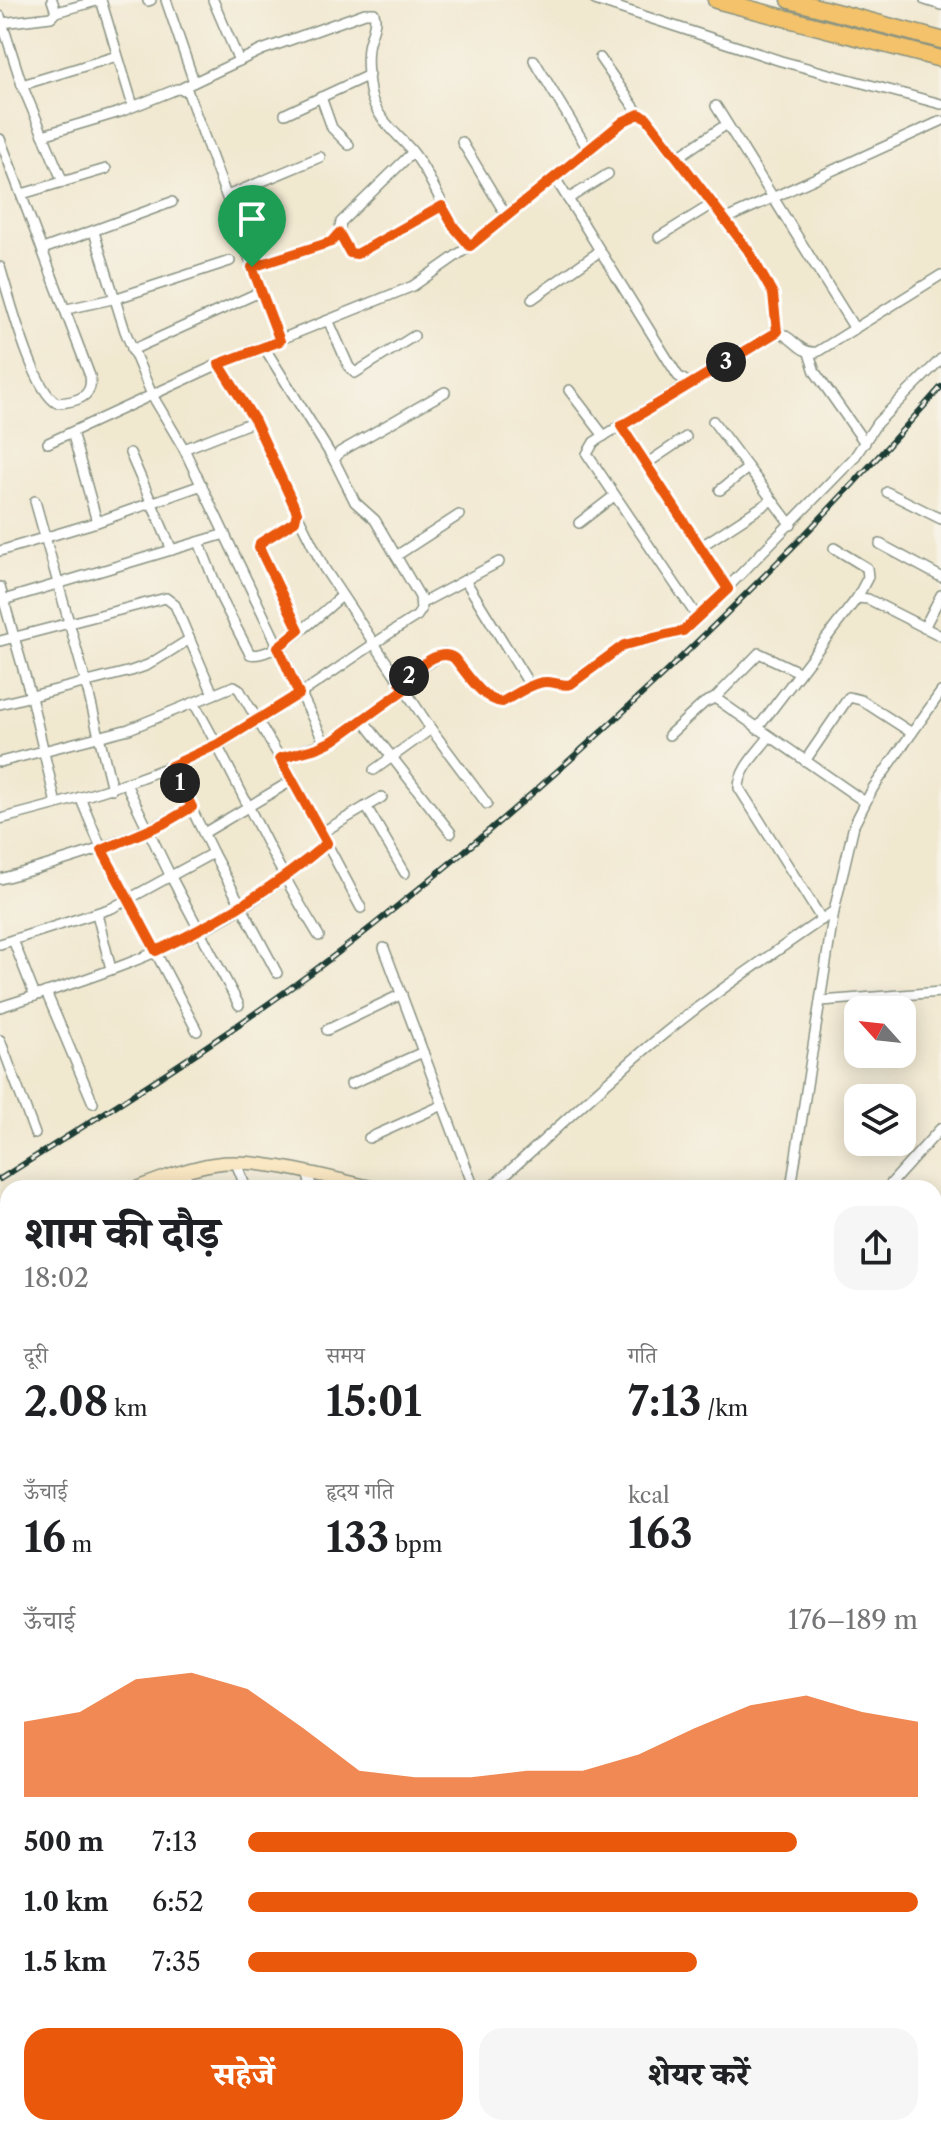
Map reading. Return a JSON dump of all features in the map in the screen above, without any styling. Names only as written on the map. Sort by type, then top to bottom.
[{"type":"highway","points":[[716,0],[941,59]]},
{"type":"highway","points":[[790,0],[941,40]]},
{"type":"street","points":[[52,0],[56,12]]},
{"type":"street","points":[[63,182],[4,38],[1,20],[51,17],[56,12],[101,0],[133,106]]},
{"type":"street","points":[[166,0],[194,82]]},
{"type":"street","points":[[213,0],[239,61]]},
{"type":"street","points":[[595,0],[781,61],[941,104]]},
{"type":"street","points":[[925,0],[941,5]]},
{"type":"street","points":[[43,135],[182,88],[293,38],[370,12],[376,17],[368,45],[372,98],[380,116],[412,153],[454,227],[470,246]]},
{"type":"street","points":[[22,85],[117,56]]},
{"type":"street","points":[[600,58],[639,114],[647,118],[726,219],[769,285],[777,332]]},
{"type":"street","points":[[534,60],[589,151]]},
{"type":"street","points":[[285,114],[369,75]]},
{"type":"street","points":[[182,88],[189,94],[280,341]]},
{"type":"street","points":[[321,97],[332,128],[349,145]]},
{"type":"street","points":[[716,106],[855,329]]},
{"type":"street","points":[[48,443],[219,364],[413,286],[470,246],[624,121],[639,114]]},
{"type":"street","points":[[726,219],[941,121]]},
{"type":"street","points":[[678,157],[727,124]]},
{"type":"street","points":[[0,139],[67,309],[92,383],[84,397],[62,404],[49,398],[24,345],[0,267]]},
{"type":"street","points":[[462,142],[506,215]]},
{"type":"street","points":[[252,267],[331,242],[345,218],[412,153]]},
{"type":"street","points":[[227,196],[320,157]]},
{"type":"street","points":[[22,194],[106,169]]},
{"type":"street","points":[[568,199],[608,174]]},
{"type":"street","points":[[555,178],[678,376],[689,383]]},
{"type":"street","points":[[43,249],[172,202]]},
{"type":"street","points":[[659,237],[714,203]]},
{"type":"street","points":[[339,233],[350,253],[357,254],[442,206]]},
{"type":"street","points":[[94,232],[132,350],[152,395],[202,485],[325,744]]},
{"type":"street","points":[[532,299],[600,251]]},
{"type":"street","points":[[67,309],[117,298],[230,261]]},
{"type":"street","points":[[698,618],[587,454],[594,442],[777,332],[784,334],[801,350],[817,352],[941,275]]},
{"type":"street","points":[[132,350],[262,291]]},
{"type":"street","points":[[329,322],[349,367],[355,373],[414,336]]},
{"type":"street","points":[[0,819],[112,789],[218,744],[299,694],[417,616],[421,610],[422,603],[375,520],[355,502],[334,460],[264,347]]},
{"type":"street","points":[[809,353],[815,372],[865,443]]},
{"type":"street","points":[[280,758],[325,744],[363,720],[444,653],[454,658],[486,695],[496,702],[502,702],[546,682],[561,686],[571,684],[624,645],[677,634],[698,618],[791,525],[854,458],[877,423],[941,359]]},
{"type":"street","points":[[219,364],[255,421],[317,557],[431,729],[487,804]]},
{"type":"street","points":[[569,390],[604,436]]},
{"type":"street","points":[[334,460],[340,452],[445,392]]},
{"type":"street","points":[[184,449],[255,421]]},
{"type":"street","points":[[713,421],[791,525]]},
{"type":"street","points":[[621,426],[728,589]]},
{"type":"street","points":[[72,432],[97,522]]},
{"type":"street","points":[[646,464],[686,437]]},
{"type":"street","points":[[130,453],[172,550]]},
{"type":"street","points":[[720,490],[748,468]]},
{"type":"street","points":[[0,551],[97,522],[202,485]]},
{"type":"street","points":[[887,492],[941,519]]},
{"type":"street","points":[[579,523],[614,496]]},
{"type":"street","points":[[700,547],[772,500]]},
{"type":"street","points":[[35,501],[112,789]]},
{"type":"street","points":[[396,556],[459,515]]},
{"type":"street","points":[[298,516],[291,525],[260,543],[259,547],[299,630]]},
{"type":"street","points":[[2,601],[225,534]]},
{"type":"street","points":[[199,542],[222,600],[250,654],[259,656],[278,647],[342,596]]},
{"type":"street","points":[[880,544],[941,577]]},
{"type":"street","points":[[757,729],[857,598],[868,577],[867,568],[834,548]]},
{"type":"street","points":[[422,603],[499,562]]},
{"type":"street","points":[[465,580],[531,687]]},
{"type":"street","points":[[0,587],[31,697],[56,804]]},
{"type":"street","points":[[924,628],[941,595]]},
{"type":"street","points":[[0,641],[166,598],[175,605],[213,694]]},
{"type":"street","points":[[857,598],[868,599],[941,636]]},
{"type":"street","points":[[0,704],[148,665],[190,639]]},
{"type":"street","points":[[669,735],[704,703],[715,698],[759,653],[799,672]]},
{"type":"street","points":[[0,762],[129,729],[234,686],[239,689],[293,780],[361,908]]},
{"type":"street","points":[[792,1180],[834,911],[854,825],[865,802],[912,733],[937,706],[941,692]]},
{"type":"street","points":[[805,761],[849,697],[861,700],[912,733]]},
{"type":"street","points":[[715,698],[865,802]]},
{"type":"street","points":[[194,703],[218,744],[284,879],[319,936]]},
{"type":"street","points":[[363,720],[451,833]]},
{"type":"street","points":[[374,770],[431,729]]},
{"type":"street","points":[[769,737],[744,771],[739,788],[822,920]]},
{"type":"street","points":[[171,766],[277,973]]},
{"type":"street","points":[[204,833],[293,780]]},
{"type":"street","points":[[126,784],[239,1005]]},
{"type":"street","points":[[80,797],[102,850],[197,1031]]},
{"type":"street","points":[[321,833],[382,797]]},
{"type":"street","points":[[366,806],[405,873]]},
{"type":"street","points":[[0,879],[102,850],[163,824],[192,807]]},
{"type":"street","points":[[0,1007],[111,969],[200,931],[284,879],[327,843]]},
{"type":"street","points":[[0,944],[97,914],[129,900],[213,853]]},
{"type":"street","points":[[499,1180],[667,1032],[754,966],[834,911]]},
{"type":"street","points":[[97,914],[111,969]]},
{"type":"street","points":[[13,940],[35,996]]},
{"type":"street","points":[[384,948],[471,1180]]},
{"type":"street","points":[[46,992],[93,1103]]},
{"type":"street","points":[[821,1001],[941,992]]},
{"type":"street","points":[[327,1030],[402,994]]},
{"type":"street","points":[[0,1040],[35,1134]]},
{"type":"street","points":[[351,1084],[423,1052]]},
{"type":"street","points":[[369,1138],[443,1105]]},
{"type":"street","points":[[894,1180],[941,1128]]},
{"type":"street","points":[[159,1180],[215,1163],[236,1163],[339,1180]]},
{"type":"street","points":[[236,1163],[243,1180]]},
{"type":"street","points":[[184,1171],[187,1180]]},
{"type":"street","points":[[307,1173],[309,1180]]},
{"type":"railway","points":[[0,1179],[191,1057],[284,992],[451,863],[670,668],[809,531],[941,387]]},
{"type":"route","points":[[639,114],[647,118],[748,250],[773,294],[777,332],[621,426],[728,589],[713,604],[683,631],[624,645],[571,684],[538,684],[502,702],[491,700],[454,658],[444,653],[438,655],[400,682],[405,689],[334,740],[280,758],[327,843],[284,879],[242,907],[156,951],[102,850],[163,824],[192,807],[171,766],[218,744],[299,694],[278,647],[299,630],[259,547],[260,543],[291,525],[298,516],[255,421],[219,364],[280,341],[252,267],[331,242],[339,233],[350,253],[357,254],[442,206],[470,246],[624,121],[639,114]]}]
